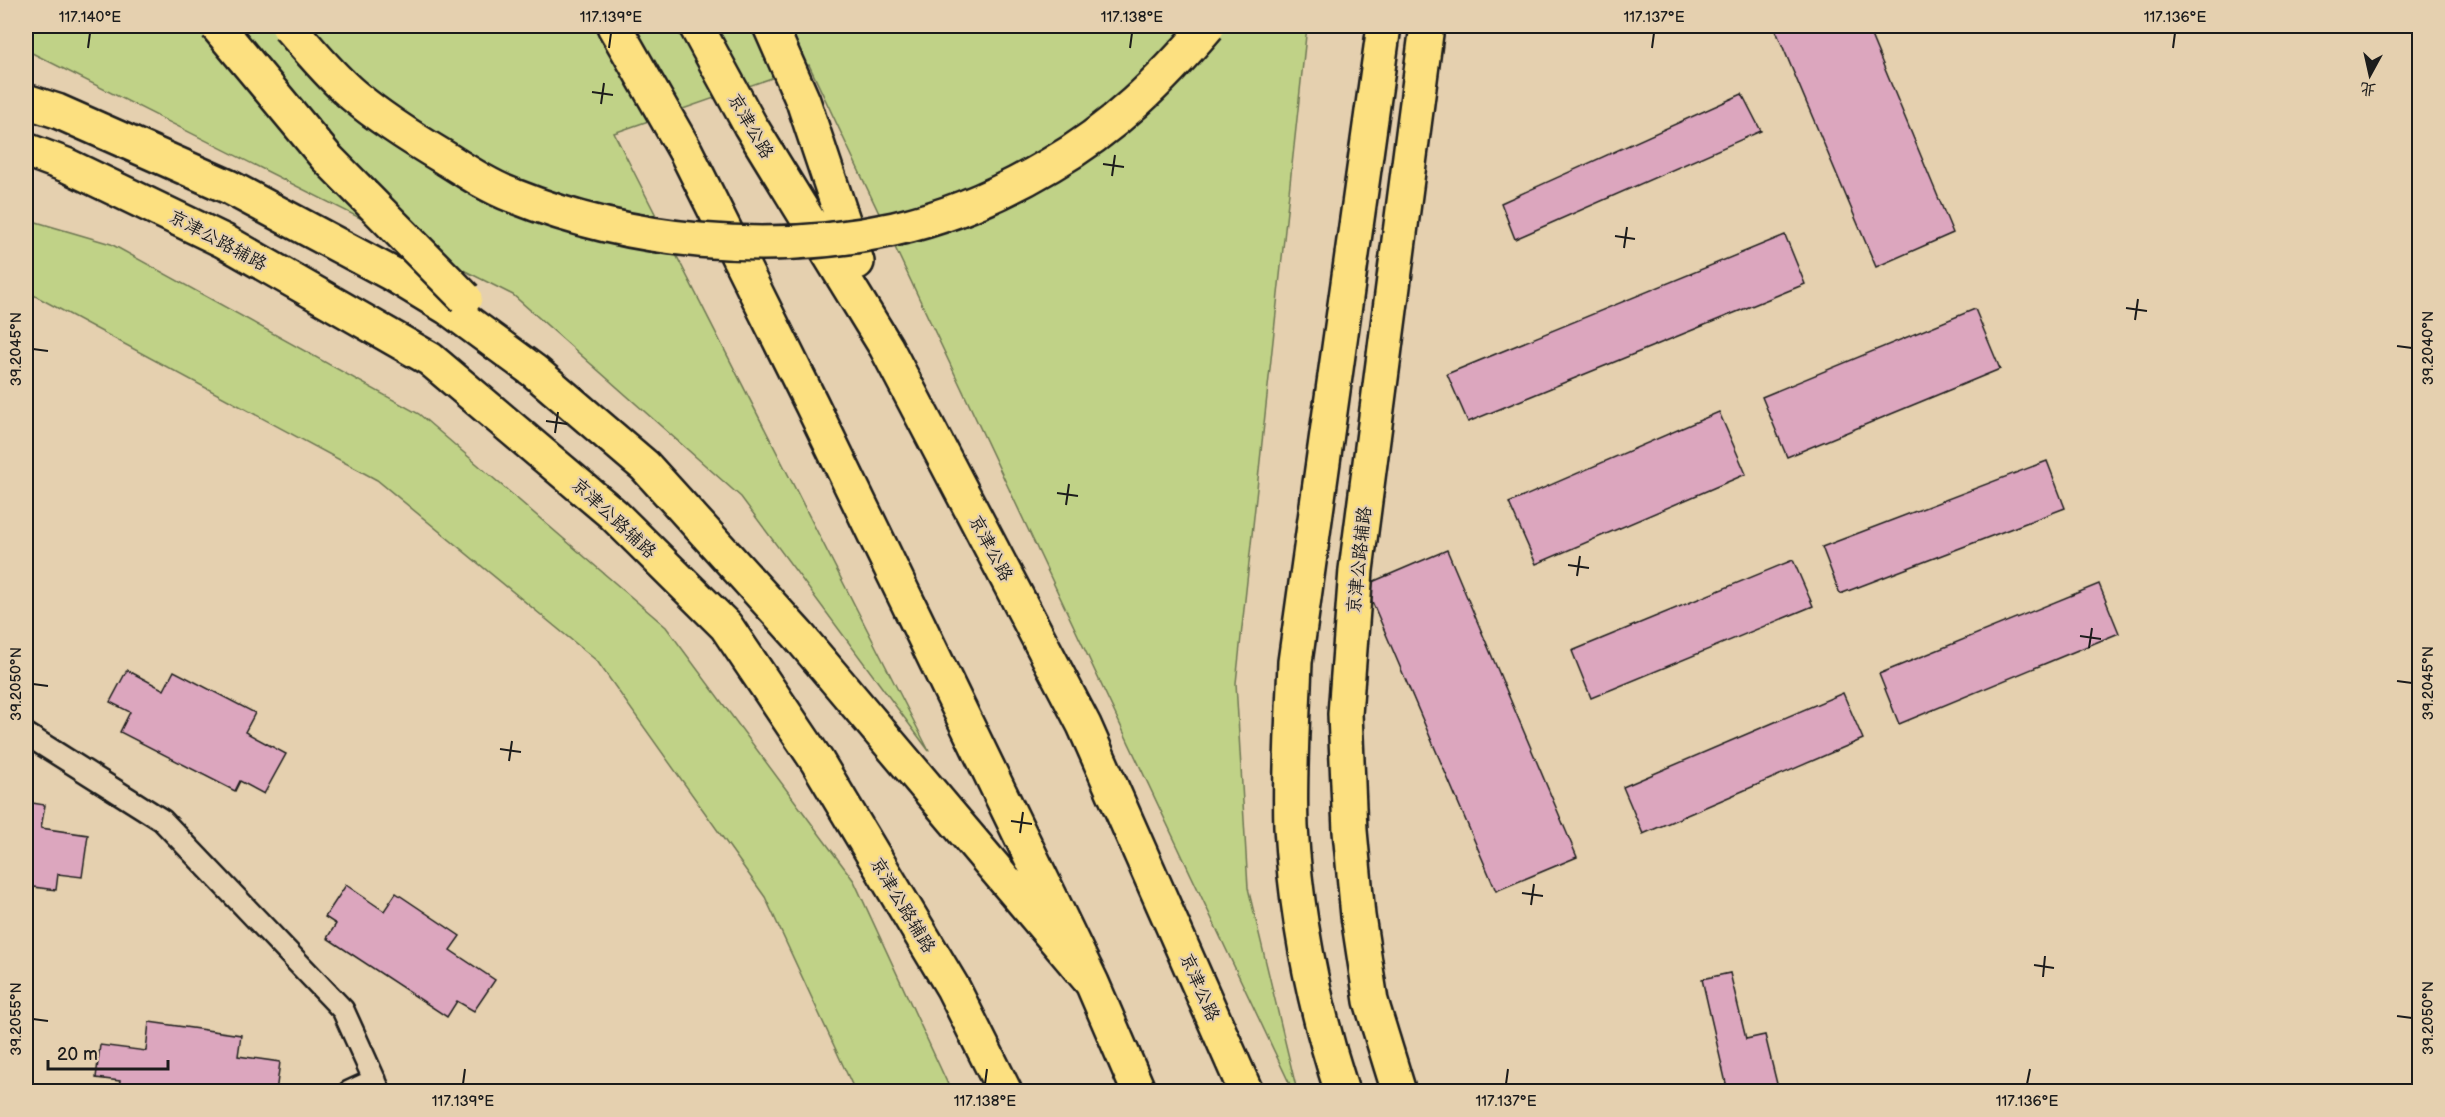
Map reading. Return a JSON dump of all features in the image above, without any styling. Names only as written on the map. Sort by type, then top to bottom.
[{"type":"main road","points":[[217,26],[326,158],[457,303],[645,466],[798,635],[1092,983]]},
{"type":"main road","points":[[288,26],[321,64],[353,95],[408,135],[464,170],[512,196],[559,212],[648,233],[750,242],[820,240],[896,229],[998,192],[1051,165],[1104,128],[1171,69],[1208,26]]},
{"type":"main road","points":[[614,26],[686,152],[811,403],[1092,983],[1139,1092]]},
{"type":"main road","name":"京津公路","points":[[696,26],[750,125],[886,347],[1084,725],[1246,1092]]},
{"type":"main road","points":[[770,26],[803,100],[886,347]]},
{"type":"main road","points":[[1342,1092],[1313,993],[1300,912],[1291,827],[1291,743],[1297,651],[1384,26]]},
{"type":"main road","name":"京津公路辅路","points":[[1400,1092],[1371,1001],[1358,916],[1350,831],[1345,714],[1356,570],[1427,26]]},
{"type":"main road","points":[[26,101],[57,111],[229,187],[392,274],[457,303]]},
{"type":"main road","name":"京津公路辅路","points":[[26,150],[66,165],[224,241],[430,359],[613,514],[726,626],[817,761],[953,988],[1005,1092]]},
{"type":"lane","points":[[26,734],[162,820],[343,1010],[377,1086],[350,1092]]},
{"type":"green space","points":[[26,26],[1307,26],[1236,683],[1248,888],[1297,1091],[1293,1091],[809,65],[614,133],[929,751],[741,497],[513,295],[26,50]]},
{"type":"green space","points":[[26,219],[111,244],[419,414],[666,627],[854,881],[951,1091],[855,1091],[765,897],[597,661],[377,480],[26,291]]},
{"type":"building","points":[[1774,26],[1867,26],[1953,233],[1876,267]]},
{"type":"building","points":[[1742,94],[1761,131],[1515,239],[1501,203]]},
{"type":"building","points":[[1785,235],[1805,284],[1468,422],[1447,374]]},
{"type":"building","points":[[1975,309],[2000,369],[1787,457],[1762,397]]},
{"type":"building","points":[[1719,412],[1746,474],[1536,564],[1509,503]]},
{"type":"building","points":[[2047,461],[2065,508],[1840,594],[1822,547]]},
{"type":"building","points":[[1447,550],[1577,857],[1496,891],[1365,585]]},
{"type":"building","points":[[1793,560],[1813,606],[1591,698],[1572,651]]},
{"type":"building","points":[[2099,584],[2119,633],[1899,724],[1879,674]]},
{"type":"building","points":[[127,670],[164,690],[174,671],[255,713],[245,732],[286,754],[264,794],[240,781],[235,791],[120,732],[130,712],[110,702]]},
{"type":"building","points":[[1843,693],[1863,739],[1643,834],[1623,787]]},
{"type":"building","points":[[26,802],[45,805],[41,828],[88,835],[82,877],[58,874],[56,890],[26,886]]},
{"type":"building","points":[[346,885],[384,911],[396,893],[460,936],[450,950],[495,980],[474,1011],[457,1001],[447,1017],[327,938],[336,924],[325,917]]},
{"type":"building","points":[[1730,973],[1746,1039],[1765,1035],[1779,1092],[1728,1092],[1702,979]]},
{"type":"building","points":[[149,1022],[241,1035],[238,1056],[280,1062],[276,1092],[118,1092],[120,1081],[96,1078],[100,1045],[146,1051]]}]
